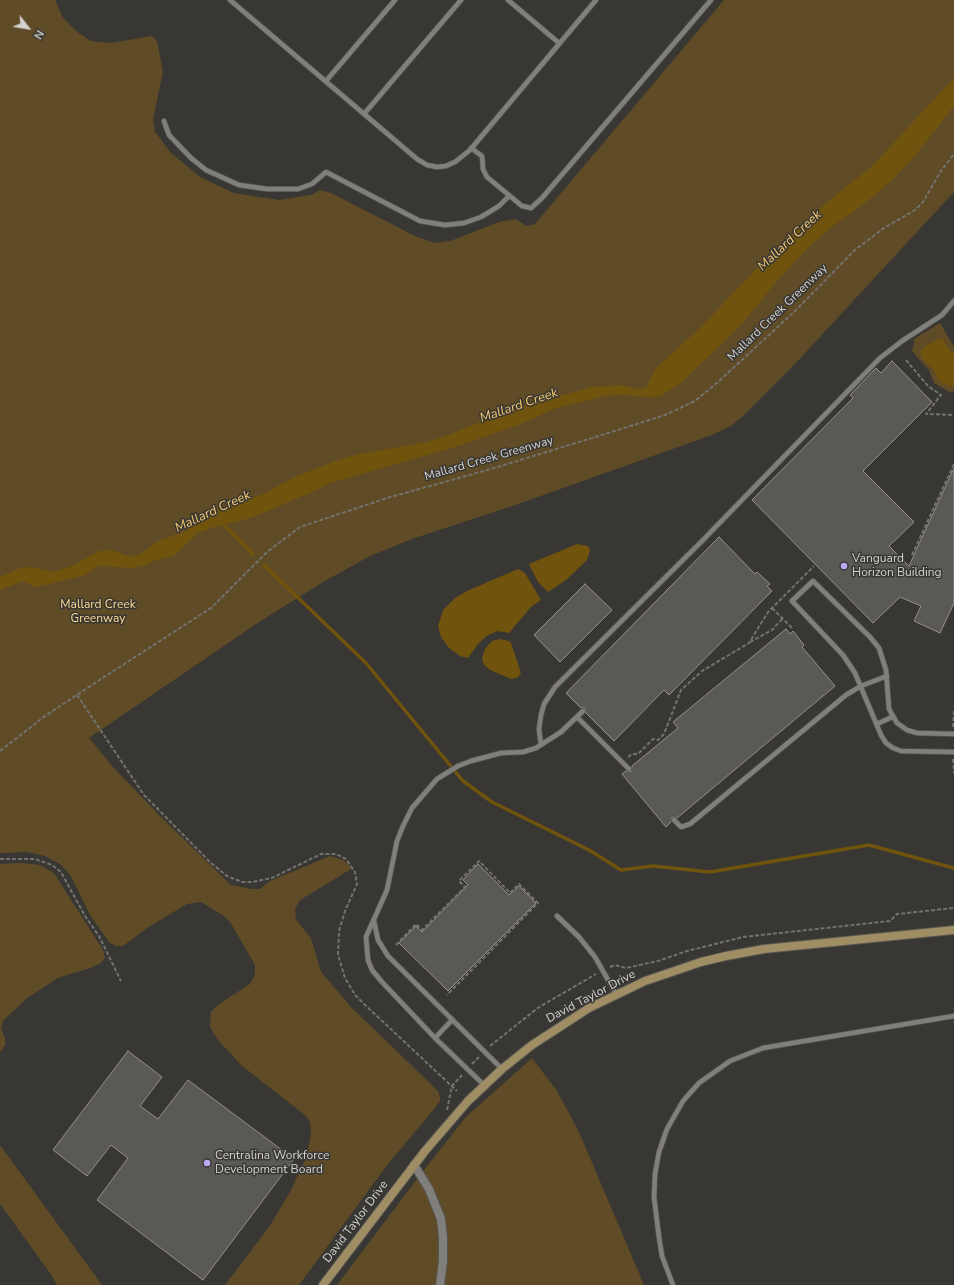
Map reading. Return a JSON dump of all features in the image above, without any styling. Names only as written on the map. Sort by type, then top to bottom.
[{"type":"street","name":"David Taylor Drive","points":[[323,1285],[443,1128],[484,1085],[547,1034],[616,994],[673,971],[745,952],[954,930]]},
{"type":"street","points":[[414,1165],[429,1190],[441,1219],[443,1261],[440,1285]]},
{"type":"lane","points":[[230,0],[417,159],[432,167],[451,165],[460,159],[471,148],[596,0]]},
{"type":"lane","points":[[326,81],[395,0]]},
{"type":"lane","points":[[364,114],[461,0]]},
{"type":"lane","points":[[508,0],[559,44]]},
{"type":"lane","points":[[471,148],[482,156],[483,169],[486,177],[509,196],[525,207],[531,208],[711,0]]},
{"type":"lane","points":[[164,121],[169,135],[198,164],[220,178],[250,188],[298,189],[312,184],[324,172],[329,173],[420,222],[445,225],[464,223],[481,217],[499,206],[509,196]]},
{"type":"lane","points":[[541,745],[541,715],[544,704],[554,687],[702,541],[880,358],[902,341],[942,315],[954,301]]},
{"type":"lane","points":[[954,734],[917,733],[906,730],[892,717],[888,701],[887,676],[879,648],[870,637],[812,581],[792,601],[843,655],[855,673],[886,743],[901,751],[954,752]]},
{"type":"lane","points":[[674,820],[681,827],[690,824],[846,696],[861,686],[887,676]]},
{"type":"lane","points":[[484,1085],[435,1038],[372,970],[368,960],[366,937],[387,890],[397,842],[403,826],[412,808],[437,779],[458,766],[501,753],[524,752],[541,745],[561,732],[583,711]]},
{"type":"lane","points":[[577,717],[629,768]]},
{"type":"lane","points":[[877,724],[892,717]]},
{"type":"lane","points":[[557,916],[579,937],[595,957],[616,994]]},
{"type":"lane","points":[[374,919],[378,940],[388,956],[502,1069]]},
{"type":"lane","points":[[673,1285],[662,1256],[658,1237],[654,1197],[655,1174],[659,1152],[669,1124],[683,1101],[699,1084],[730,1061],[763,1048],[954,1016]]},
{"type":"lane","points":[[435,1038],[452,1020]]},
{"type":"path","name":"Mallard Creek Greenway","points":[[0,751],[45,716],[212,608],[267,552],[300,527],[387,498],[491,469],[665,415],[694,401],[718,382],[795,311],[855,250],[884,228],[915,210],[923,202],[941,171],[954,154]]},
{"type":"path","points":[[906,360],[928,386],[941,395],[926,414],[954,415]]},
{"type":"path","points":[[912,555],[954,464]]},
{"type":"path","points":[[749,643],[772,608],[814,566]]},
{"type":"path","points":[[772,608],[792,628]]},
{"type":"path","points":[[628,758],[632,754],[638,754],[654,739],[658,740],[664,734],[681,690],[702,671],[772,630],[783,618]]},
{"type":"path","points":[[77,695],[144,795],[160,813],[227,876],[237,880],[252,882],[267,879],[321,854],[336,854],[346,859],[355,872],[357,884],[342,920],[338,955],[345,978],[355,994],[457,1091]]},
{"type":"path","points":[[0,859],[35,859],[52,865],[61,872],[85,916],[99,936],[121,981]]},
{"type":"path","points":[[396,945],[416,924],[422,930],[465,887],[459,881],[479,861],[510,893],[519,884],[538,903],[447,995]]},
{"type":"path","points":[[443,1128],[452,1086],[484,1052],[501,1036],[539,1007],[615,965],[626,968],[658,961],[687,951],[743,937],[890,921],[897,914],[954,908]]},
{"type":"green space","points":[[0,0],[55,0],[63,18],[77,32],[91,41],[111,43],[151,36],[157,41],[163,72],[153,119],[155,132],[171,153],[200,177],[234,193],[279,200],[311,195],[320,190],[331,193],[415,236],[435,243],[450,241],[499,222],[515,219],[527,226],[535,224],[724,0],[954,0],[954,192],[793,366],[744,415],[731,426],[712,435],[518,504],[412,539],[370,556],[323,582],[259,622],[89,738],[112,766],[159,815],[231,885],[260,889],[270,881],[330,856],[343,860],[349,865],[351,869],[300,900],[295,909],[296,920],[311,938],[321,972],[352,1008],[438,1091],[440,1101],[435,1108],[388,1164],[299,1285],[225,1285],[269,1227],[290,1192],[307,1156],[311,1133],[310,1122],[306,1116],[241,1065],[218,1040],[210,1027],[211,1012],[219,1004],[250,984],[255,975],[255,965],[230,922],[224,916],[201,902],[187,904],[147,928],[123,946],[116,946],[109,942],[90,915],[71,876],[60,864],[45,856],[27,852],[0,853]]},
{"type":"green space","points":[[940,323],[954,347],[954,390],[951,393],[934,383],[929,370],[911,350],[913,349],[914,339]]},
{"type":"green space","points":[[23,863],[40,865],[54,873],[103,950],[105,958],[101,963],[90,968],[58,978],[27,998],[3,1021],[1,1029],[5,1038],[5,1045],[0,1052],[0,864]]},
{"type":"green space","points":[[532,1058],[557,1091],[579,1132],[644,1285],[337,1285],[466,1117]]},
{"type":"green space","points":[[0,1145],[102,1285],[57,1285],[0,1204]]},
{"type":"water","name":"Mallard Creek","points":[[954,78],[954,106],[914,157],[876,194],[830,228],[808,248],[776,282],[743,323],[683,381],[661,396],[606,396],[556,408],[521,424],[452,448],[330,483],[251,518],[211,528],[198,533],[175,555],[153,561],[144,566],[132,568],[99,566],[85,575],[45,585],[35,587],[23,581],[0,590],[0,577],[20,568],[30,567],[55,572],[72,566],[99,551],[112,550],[128,556],[139,555],[158,541],[184,532],[206,513],[263,494],[295,477],[335,461],[359,454],[427,442],[514,409],[592,387],[623,385],[638,389],[646,388],[655,369],[700,328],[760,265],[825,204],[872,166]]},
{"type":"water","points":[[939,339],[943,339],[949,350],[954,353],[954,384],[952,386],[948,386],[939,381],[934,370],[921,357],[921,352],[924,347]]},
{"type":"water","points":[[577,544],[588,546],[590,550],[587,560],[566,580],[548,592],[538,582],[529,564]]},
{"type":"water","points":[[518,569],[525,573],[541,600],[531,607],[509,633],[498,631],[488,635],[478,644],[468,658],[460,656],[449,648],[441,637],[438,626],[443,610],[455,598],[467,591]]},
{"type":"water","points":[[500,639],[511,643],[521,673],[517,678],[511,679],[490,670],[484,665],[482,659],[485,649],[492,641]]},
{"type":"building","points":[[892,361],[932,402],[863,471],[914,522],[889,546],[909,566],[954,468],[954,603],[940,633],[914,621],[921,606],[900,597],[873,623],[752,500],[853,398],[850,395],[876,368],[881,373]]},
{"type":"building","points":[[719,537],[755,574],[757,572],[770,584],[767,586],[772,591],[669,695],[664,690],[614,741],[586,713],[585,708],[581,708],[566,693]]},
{"type":"building","points":[[585,584],[612,610],[560,662],[534,635]]},
{"type":"building","points":[[786,629],[790,634],[793,631],[804,645],[802,647],[835,686],[677,818],[672,817],[671,822],[666,827],[622,774],[626,771],[631,772],[632,766],[678,728],[673,722]]},
{"type":"building","points":[[478,864],[509,895],[519,886],[536,903],[448,991],[399,943],[416,926],[422,932],[468,885],[463,880]]},
{"type":"building","name":"Centralina Workforce Development Board","points":[[128,1051],[162,1077],[140,1106],[158,1119],[188,1080],[294,1159],[203,1280],[97,1200],[128,1158],[111,1145],[87,1176],[53,1150]]},
{"type":"waterway","name":"Mallard Creek","points":[[222,523],[253,554]]},
{"type":"waterway","points":[[264,565],[366,663],[463,781],[492,802],[589,850],[621,870],[653,866],[710,872],[869,845],[954,868]]},
{"type":"place","name":"Vanguard Horizon Building","points":[[844,566]]},
{"type":"place","name":"Centralina Workforce Development Board","points":[[207,1163]]}]
